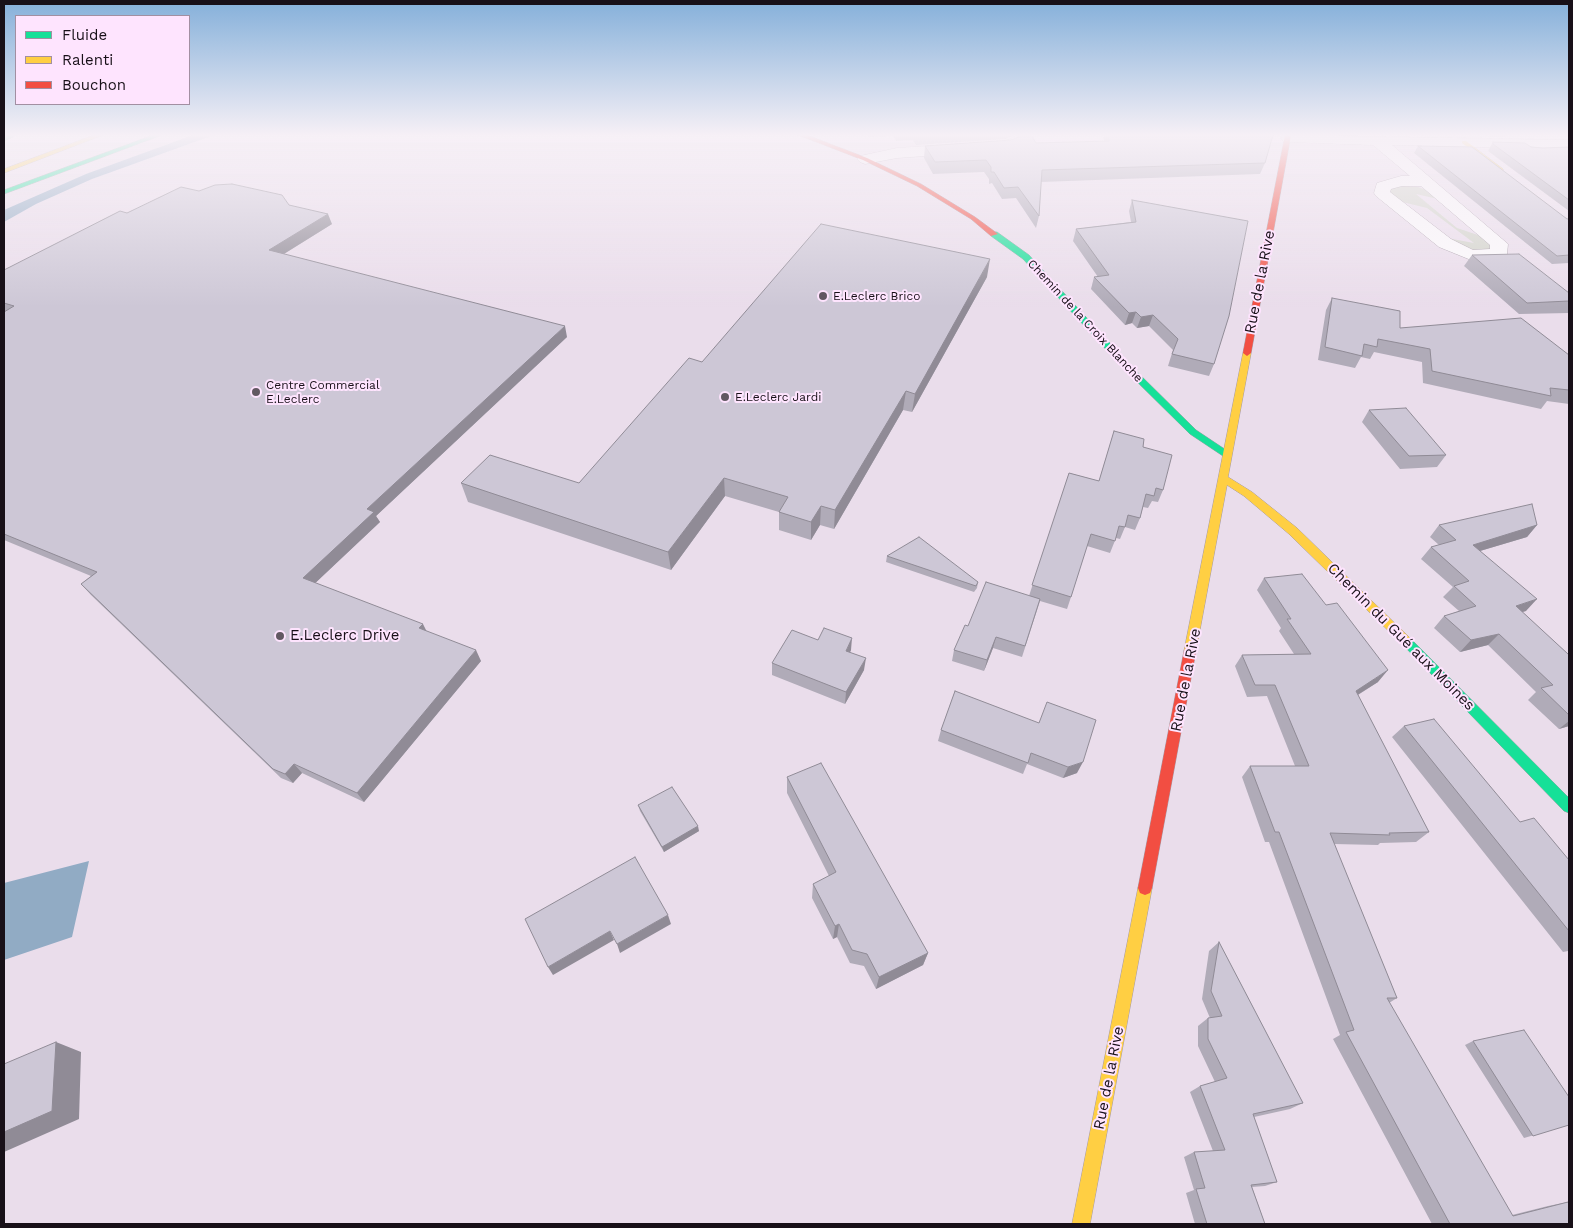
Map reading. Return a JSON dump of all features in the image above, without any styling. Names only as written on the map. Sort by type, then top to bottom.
[{"type":"main road","name":"Chemin de la Croix Blanche","points":[[931,192],[973,218],[1026,257],[1126,366],[1193,432],[1226,454]]},
{"type":"main road","name":"Rue de la Rive","points":[[1081,1224],[1277,192]]},
{"type":"main road","name":"Chemin du Gué aux Moines","points":[[1223,478],[1248,494],[1293,531],[1444,679],[1569,807]]},
{"type":"street","points":[[1382,192],[1456,250],[1471,255],[1498,254],[1499,244],[1439,192]]},
{"type":"shaded area","points":[[1430,192],[1438,199],[1416,194],[1457,228],[1481,236],[1492,246],[1491,250],[1475,251],[1447,238],[1474,243],[1427,208],[1398,201],[1389,193]]},
{"type":"water","points":[[44,192],[62,192],[4,222],[4,210]]},
{"type":"water","points":[[89,861],[72,937],[4,960],[4,883]]},
{"type":"building","points":[[170,192],[270,192],[282,195],[289,205],[328,214],[269,250],[565,326],[367,509],[374,512],[303,578],[423,624],[419,628],[476,650],[357,793],[294,764],[285,774],[273,769],[81,584],[97,572],[4,534],[4,312],[14,306],[4,303],[4,270],[120,211],[127,213]]},
{"type":"building","points":[[1022,192],[1041,192],[1039,216]]},
{"type":"building","points":[[1477,192],[1532,192],[1569,219],[1569,255],[1557,256]]},
{"type":"building","points":[[1559,192],[1569,192],[1569,200]]},
{"type":"building","points":[[1132,200],[1248,221],[1229,316],[1214,364],[1172,354],[1178,339],[1153,315],[1141,317],[1136,312],[1129,313],[1094,277],[1109,275],[1076,229],[1136,222]]},
{"type":"building","points":[[821,224],[990,259],[915,394],[906,391],[835,510],[821,506],[811,522],[779,512],[788,497],[724,478],[668,552],[461,483],[490,455],[579,483],[689,358],[702,362]]},
{"type":"building","points":[[1519,254],[1569,293],[1569,301],[1527,303],[1472,255]]},
{"type":"building","points":[[1332,298],[1400,311],[1400,328],[1521,318],[1569,355],[1569,390],[1550,388],[1551,396],[1432,371],[1430,349],[1378,339],[1377,347],[1364,344],[1362,356],[1325,347]]},
{"type":"building","points":[[1406,408],[1446,455],[1409,456],[1369,410]]},
{"type":"building","points":[[1114,431],[1144,439],[1143,447],[1172,455],[1163,490],[1156,488],[1154,496],[1146,494],[1140,518],[1128,515],[1125,527],[1119,526],[1115,541],[1091,534],[1071,597],[1032,585],[1069,473],[1099,481]]},
{"type":"building","points":[[1532,504],[1537,525],[1473,545],[1537,599],[1516,606],[1569,654],[1569,715],[1541,688],[1553,685],[1499,634],[1471,640],[1444,616],[1476,606],[1454,586],[1469,581],[1431,547],[1456,540],[1439,525]]},
{"type":"building","points":[[919,537],[978,582],[976,586],[887,556]]},
{"type":"building","points":[[1302,574],[1326,605],[1337,603],[1388,670],[1356,691],[1429,832],[1389,833],[1390,835],[1330,833],[1397,998],[1387,998],[1513,1216],[1568,1202],[1569,1224],[1450,1224],[1346,1032],[1354,1030],[1279,832],[1275,832],[1250,766],[1309,766],[1275,685],[1255,685],[1242,655],[1311,654],[1287,619],[1291,619],[1264,578]]},
{"type":"building","points":[[986,582],[1040,599],[1025,646],[996,637],[987,660],[954,650],[965,625],[968,626]]},
{"type":"building","points":[[824,628],[852,638],[846,651],[866,658],[846,692],[772,663],[792,630],[818,640]]},
{"type":"building","points":[[955,691],[1039,723],[1047,702],[1096,720],[1083,762],[1068,767],[1031,753],[1028,763],[941,730]]},
{"type":"building","points":[[1434,719],[1520,822],[1534,818],[1569,860],[1569,931],[1404,726]]},
{"type":"building","points":[[821,763],[928,953],[879,977],[867,954],[852,950],[839,924],[835,926],[813,884],[836,872],[787,777]]},
{"type":"building","points":[[672,787],[698,826],[662,847],[638,805]]},
{"type":"building","points":[[635,857],[668,915],[617,944],[610,931],[548,967],[525,919]]},
{"type":"building","points":[[1219,942],[1303,1103],[1253,1114],[1277,1182],[1251,1185],[1265,1224],[1207,1224],[1196,1189],[1205,1188],[1194,1152],[1225,1150],[1200,1086],[1227,1078],[1208,1039],[1208,1018],[1222,1016],[1211,991]]},
{"type":"building","points":[[1524,1030],[1569,1097],[1569,1125],[1533,1136],[1473,1041]]},
{"type":"building","points":[[56,1042],[52,1111],[4,1132],[4,1064]]},
{"type":"traffic: fast","points":[[994,234],[1026,257],[1126,366],[1193,432],[1226,454]]},
{"type":"traffic: fast","points":[[1406,641],[1569,807]]},
{"type":"traffic: slow","points":[[1190,651],[1247,353]]},
{"type":"traffic: slow","points":[[1223,478],[1248,494],[1293,531],[1406,641]]},
{"type":"traffic: slow","points":[[1081,1224],[1145,888]]},
{"type":"traffic: jam","points":[[931,192],[973,218],[994,234]]},
{"type":"traffic: jam","points":[[1247,353],[1277,192]]},
{"type":"traffic: jam","points":[[1145,888],[1190,651]]},
{"type":"place","name":"E.Leclerc Brico","points":[[823,296]]},
{"type":"place","name":"Centre Commercial E.Leclerc","points":[[256,392]]},
{"type":"place","name":"E.Leclerc Jardi","points":[[725,397]]},
{"type":"place","name":"E.Leclerc Drive","points":[[280,636]]}]
